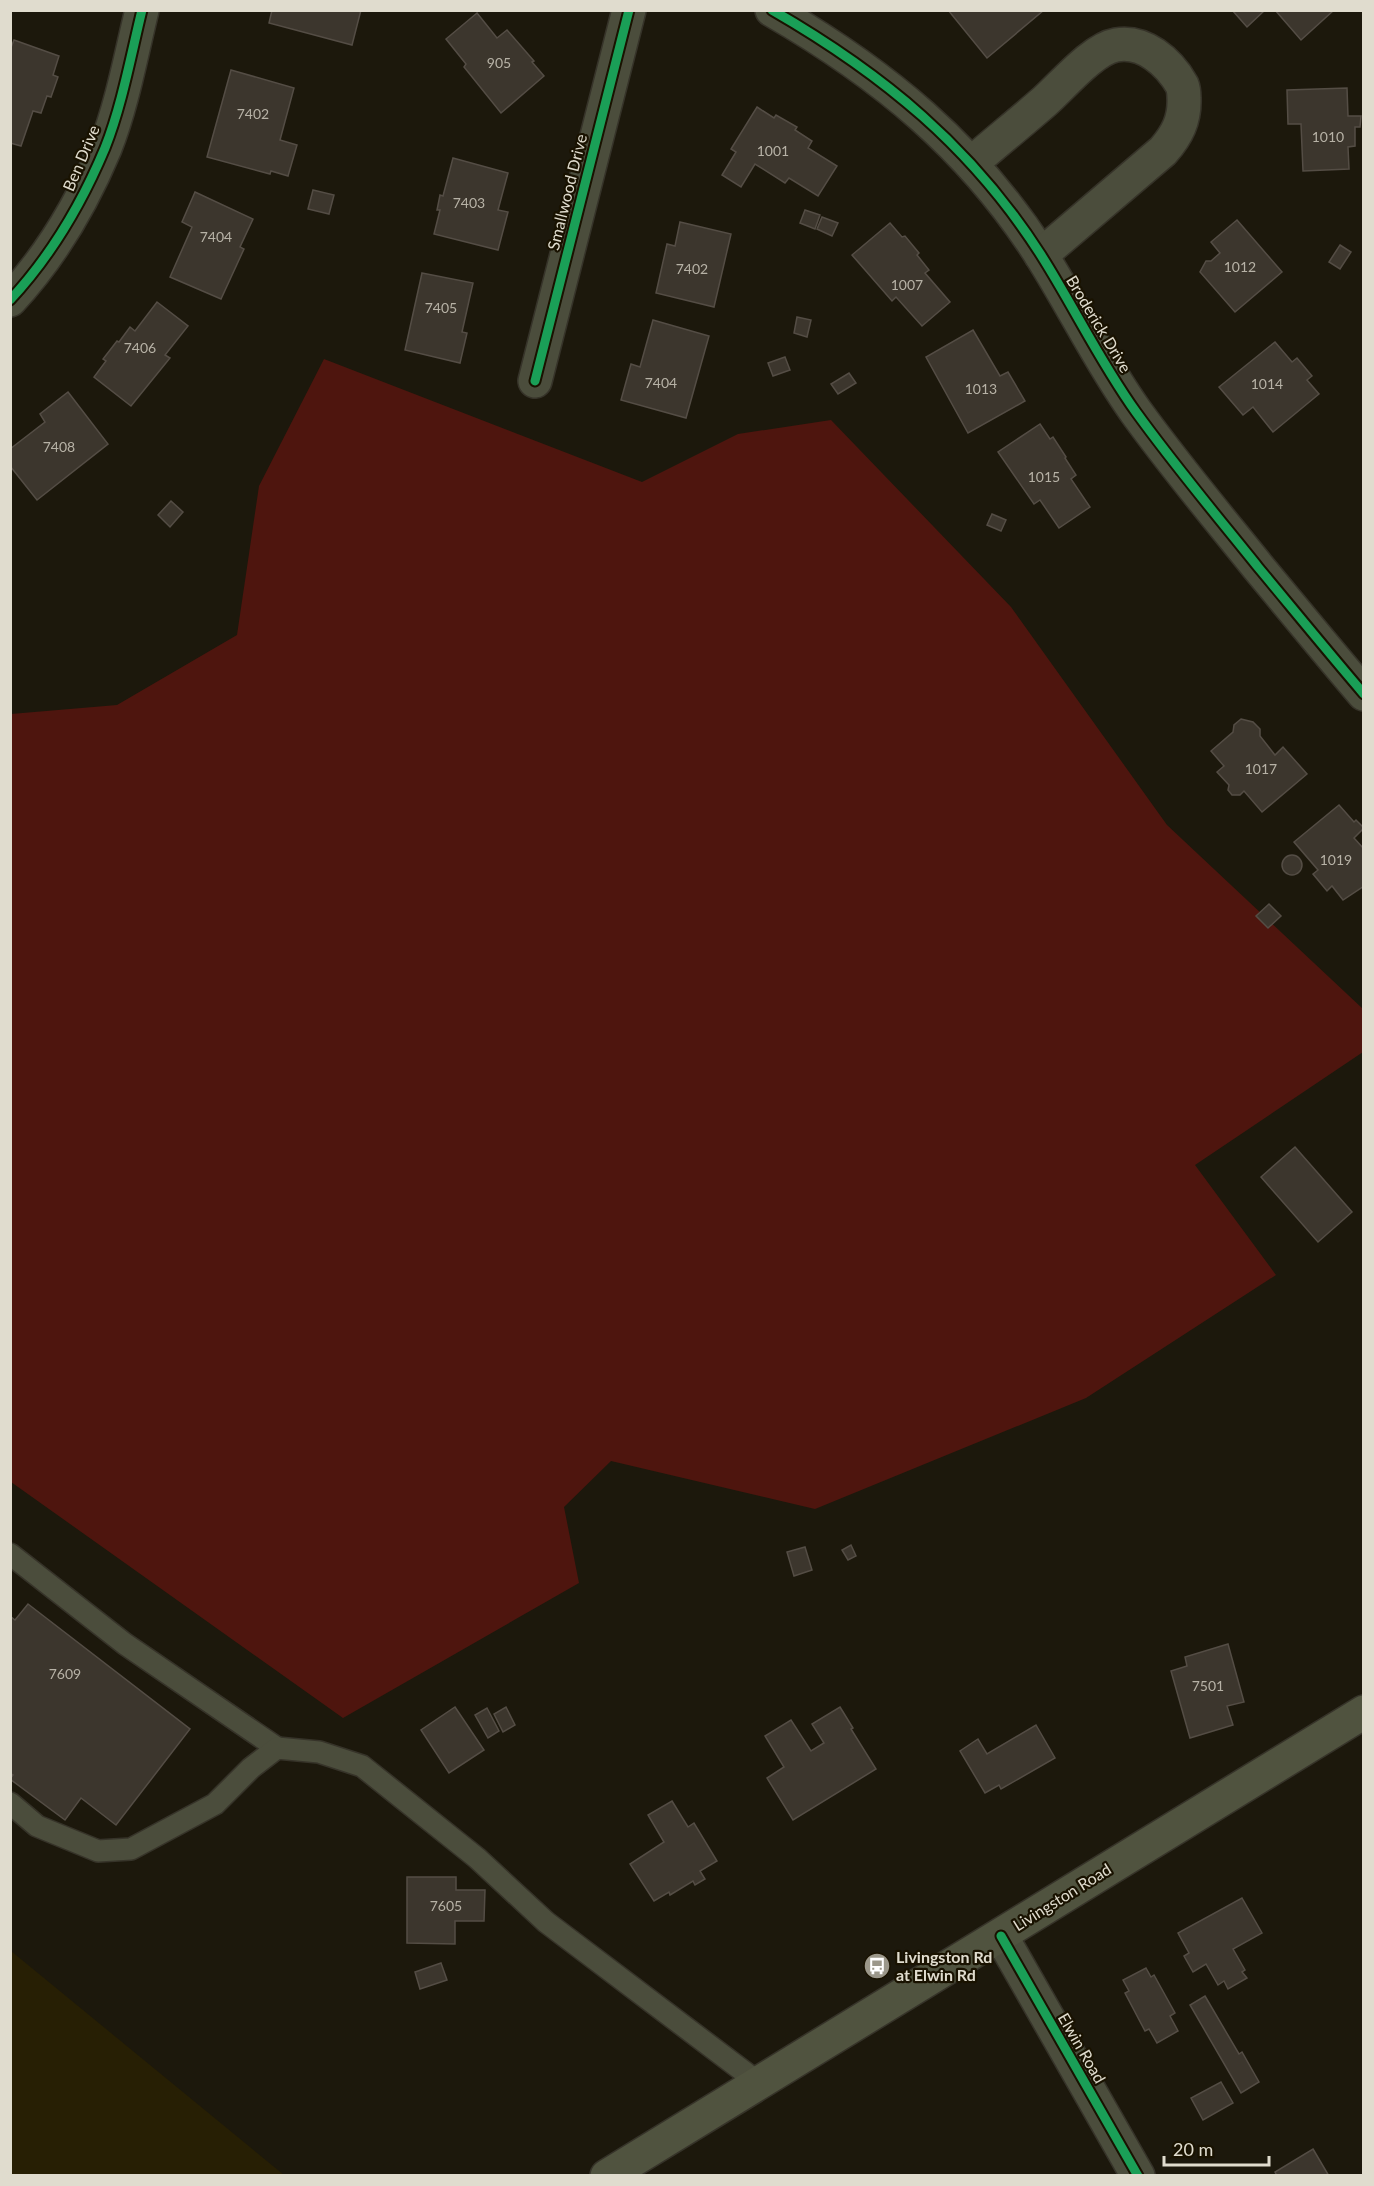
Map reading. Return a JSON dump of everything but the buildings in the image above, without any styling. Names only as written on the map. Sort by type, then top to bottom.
[{"type":"main road","name":"Livingston Road","points":[[615,2173],[1364,1712]]},
{"type":"street","name":"Ben Drive","points":[[10,300],[44,258],[85,192],[105,147],[142,10]]},
{"type":"street","name":"Smallwood Drive","points":[[535,381],[629,10]]},
{"type":"street","name":"Broderick Drive","points":[[772,10],[844,54],[893,91],[972,163],[1041,255],[1103,363],[1136,412],[1189,482],[1364,694]]},
{"type":"street","points":[[972,163],[1100,52],[1115,45],[1136,44],[1157,56],[1171,68],[1184,88],[1185,113],[1176,137],[1163,151],[1041,255]]},
{"type":"street","name":"Elwin Road","points":[[1001,1935],[1138,2175]]},
{"type":"lane","points":[[10,1554],[125,1644],[277,1748],[320,1752],[362,1766],[477,1858],[546,1923],[759,2083]]},
{"type":"lane","points":[[10,1803],[37,1826],[98,1851],[131,1850],[215,1804],[251,1768],[277,1748]]},
{"type":"shaded area","points":[[324,359],[642,482],[738,434],[831,420],[1011,607],[1167,825],[1363,1009],[1363,1052],[1195,1165],[1276,1275],[1086,1398],[815,1509],[611,1461],[564,1507],[579,1583],[343,1718],[11,1482],[11,714],[117,705],[237,635],[259,486]]},
{"type":"shaded area","points":[[11,1951],[284,2175],[11,2175]]},
{"type":"cycle path","points":[[10,300],[52,248],[96,169],[116,115],[142,10]]},
{"type":"cycle path","points":[[535,381],[629,10]]},
{"type":"cycle path","points":[[772,10],[813,34],[888,87],[955,147],[985,180],[1041,255],[1111,374],[1151,432],[1196,491],[1364,694]]},
{"type":"cycle path","points":[[1001,1936],[1138,2176]]},
{"type":"place","name":"Livingston Rd at Elwin Rd","points":[[877,1966]]}]
